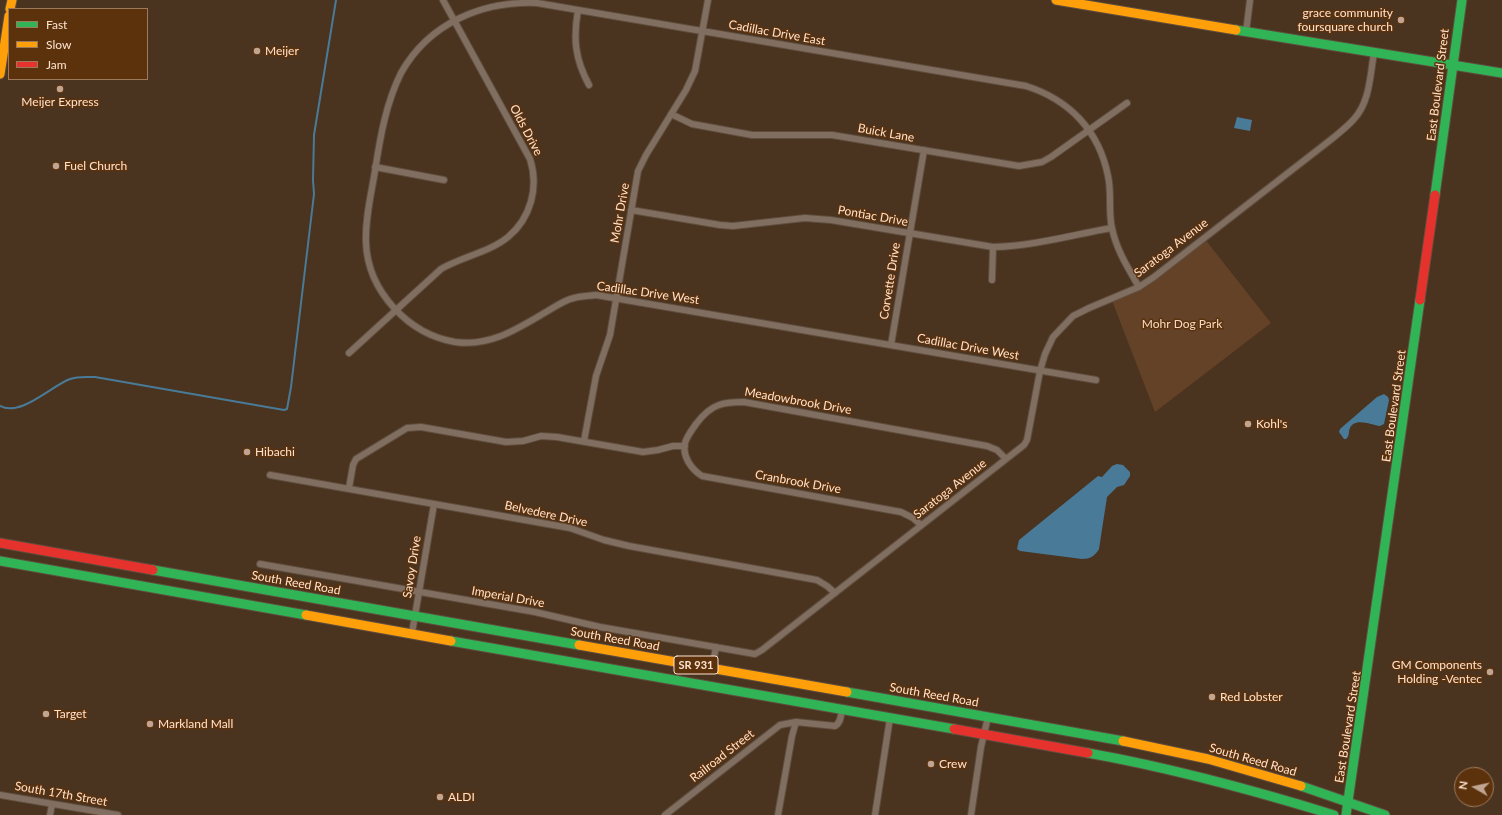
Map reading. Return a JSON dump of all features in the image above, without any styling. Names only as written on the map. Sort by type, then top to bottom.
[{"type":"main road","points":[[1056,0],[1502,73]]},
{"type":"main road","name":"East Boulevard Street","points":[[1346,815],[1438,183],[1452,64],[1462,0]]},
{"type":"main road","points":[[0,74],[8,22]]},
{"type":"main road","name":"South Reed Road","points":[[0,543],[1113,739],[1207,759],[1273,777],[1348,801],[1385,815]]},
{"type":"main road","name":"SR 931","points":[[0,561],[1112,757],[1188,773],[1270,795],[1334,815]]},
{"type":"street","name":"Olds Drive","points":[[349,353],[441,269],[507,238],[519,227],[532,202],[534,181],[530,159],[443,0]]},
{"type":"street","name":"Mohr Drive","points":[[584,442],[596,376],[610,335],[638,171],[646,155],[686,90],[695,71],[708,0]]},
{"type":"street","points":[[1246,32],[1250,0]]},
{"type":"street","name":"Cadillac Drive East","points":[[375,167],[391,96],[401,74],[416,52],[434,35],[454,20],[491,6],[517,3],[537,3],[1026,86],[1055,98],[1074,112],[1089,130],[1102,156],[1109,177],[1111,228],[1120,253],[1139,287]]},
{"type":"street","points":[[578,10],[575,34],[576,52],[581,70],[589,85]]},
{"type":"street","name":"Saratoga Avenue","points":[[752,653],[755,654],[762,650],[1024,445],[1027,440],[1040,371],[1045,354],[1053,337],[1073,316],[1139,287],[1165,269],[1333,138],[1354,119],[1363,107],[1366,99],[1374,53]]},
{"type":"street","name":"Buick Lane","points":[[671,114],[692,124],[752,134],[832,135],[1019,166],[1042,162],[1051,157],[1127,103]]},
{"type":"street","name":"Corvette Drive","points":[[891,345],[924,150]]},
{"type":"street","points":[[375,167],[444,180]]},
{"type":"street","name":"Cadillac Drive West","points":[[375,167],[367,223],[368,254],[373,272],[381,290],[396,311],[413,326],[430,335],[454,342],[491,340],[509,334],[560,304],[574,298],[596,295],[1096,380]]},
{"type":"street","name":"Pontiac Drive","points":[[631,210],[733,226],[805,218],[831,220],[993,247],[1031,243],[1111,228]]},
{"type":"street","points":[[992,280],[993,247]]},
{"type":"street","name":"Meadowbrook Drive","points":[[685,446],[688,435],[702,416],[710,410],[718,405],[730,402],[744,402],[987,446],[997,450],[1006,459]]},
{"type":"street","points":[[349,488],[352,465],[356,459],[407,428],[421,428],[506,442],[522,441],[541,436],[557,437],[643,452],[673,446],[685,446]]},
{"type":"street","name":"Cranbrook Drive","points":[[685,446],[684,451],[690,465],[702,476],[902,512],[913,518],[921,525]]},
{"type":"street","name":"Belvedere Drive","points":[[270,475],[547,524],[584,532],[604,540],[629,546],[816,580],[828,586],[835,593]]},
{"type":"street","name":"Savoy Drive","points":[[412,633],[434,504]]},
{"type":"street","name":"Imperial Drive","points":[[260,564],[534,612],[600,627],[752,653]]},
{"type":"street","points":[[712,668],[716,647]]},
{"type":"street","points":[[778,815],[796,722],[835,726],[840,720],[842,709]]},
{"type":"street","points":[[972,815],[984,734],[988,717]]},
{"type":"street","points":[[875,815],[890,718]]},
{"type":"street","name":"Railroad Street","points":[[665,815],[780,725],[796,722]]},
{"type":"street","name":"South 17th Street","points":[[0,795],[118,815]]},
{"type":"street","points":[[50,815],[52,804]]},
{"type":"green space","name":"Mohr Dog Park","points":[[1204,238],[1271,323],[1155,412],[1111,298],[1139,287]]},
{"type":"water","points":[[1237,117],[1252,120],[1250,131],[1234,128]]},
{"type":"water","points":[[1384,394],[1389,400],[1384,424],[1380,426],[1364,422],[1356,423],[1352,425],[1347,438],[1344,439],[1339,432],[1340,429],[1377,397]]},
{"type":"water","points":[[1117,464],[1123,465],[1130,472],[1130,476],[1124,485],[1117,487],[1107,497],[1099,549],[1096,554],[1090,558],[1082,559],[1020,551],[1017,549],[1019,540],[1098,476],[1102,477],[1112,466]]},
{"type":"waterway","points":[[0,406],[8,408],[17,407],[36,399],[70,379],[76,377],[95,377],[284,410],[287,409],[291,387],[314,194],[314,135],[336,0]]},
{"type":"traffic: fast","points":[[1435,195],[1462,0]]},
{"type":"traffic: fast","points":[[1236,30],[1502,73]]},
{"type":"traffic: fast","points":[[1346,815],[1420,300]]},
{"type":"traffic: fast","points":[[0,561],[306,615]]},
{"type":"traffic: fast","points":[[153,570],[579,645]]},
{"type":"traffic: fast","points":[[451,641],[954,729]]},
{"type":"traffic: fast","points":[[847,692],[1123,741]]},
{"type":"traffic: fast","points":[[1088,753],[1212,780],[1334,815]]},
{"type":"traffic: fast","points":[[1301,786],[1385,815]]},
{"type":"traffic: slow","points":[[10,8],[12,0]]},
{"type":"traffic: slow","points":[[1056,0],[1236,30]]},
{"type":"traffic: slow","points":[[0,74],[8,22]]},
{"type":"traffic: slow","points":[[306,615],[451,641]]},
{"type":"traffic: slow","points":[[579,645],[847,692]]},
{"type":"traffic: slow","points":[[1123,741],[1208,759],[1301,786]]},
{"type":"traffic: jam","points":[[1420,300],[1435,195]]},
{"type":"traffic: jam","points":[[0,543],[153,570]]},
{"type":"traffic: jam","points":[[954,729],[1088,753]]},
{"type":"place","name":"grace community foursquare church","points":[[1401,20]]},
{"type":"place","name":"Meijer","points":[[257,51]]},
{"type":"place","name":"Meijer Express","points":[[60,89]]},
{"type":"place","name":"Fuel Church","points":[[56,166]]},
{"type":"place","name":"Kohl's","points":[[1248,424]]},
{"type":"place","name":"Hibachi","points":[[247,452]]},
{"type":"place","name":"GM Components Holding -Ventec","points":[[1490,672]]},
{"type":"place","name":"Red Lobster","points":[[1212,697]]},
{"type":"place","name":"Target","points":[[46,714]]},
{"type":"place","name":"Markland Mall","points":[[150,724]]},
{"type":"place","name":"Crew","points":[[931,764]]},
{"type":"place","name":"ALDI","points":[[440,797]]}]
